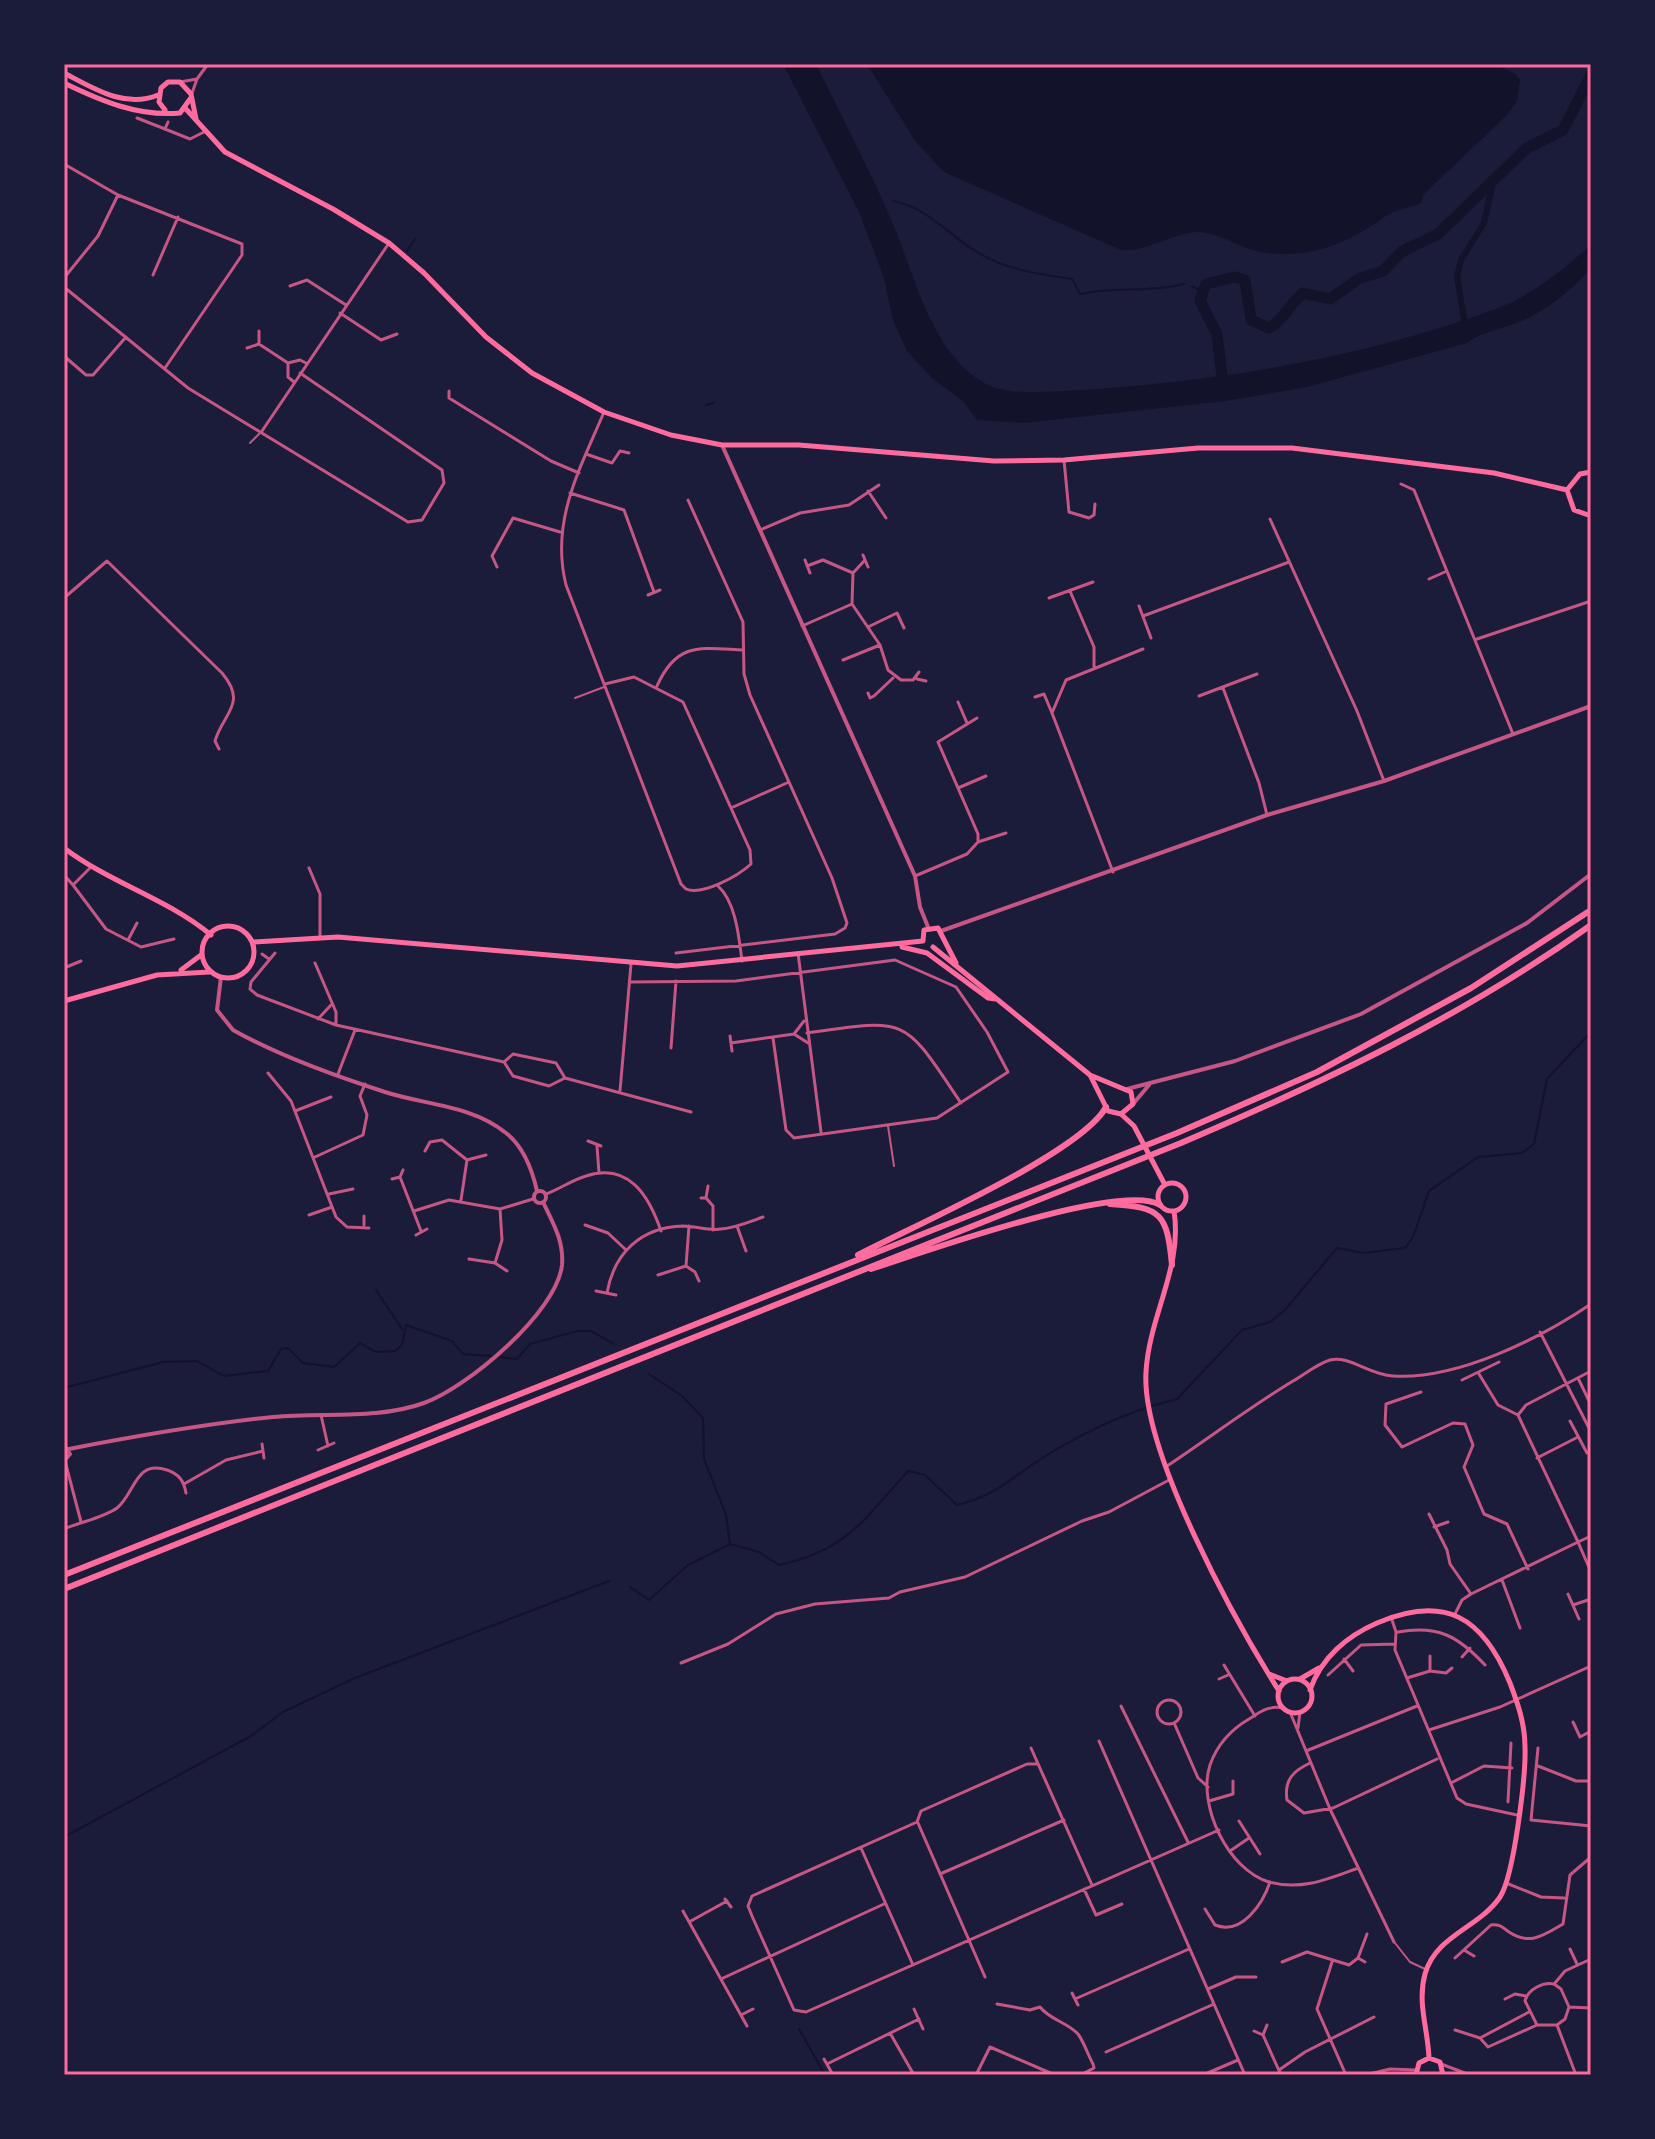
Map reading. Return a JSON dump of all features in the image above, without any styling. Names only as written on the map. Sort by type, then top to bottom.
[{"type":"highway","points":[[64,1575],[1177,1133],[1317,1072],[1471,988],[1591,910]]},
{"type":"highway","points":[[64,1589],[1181,1143],[1322,1082],[1478,999],[1591,925]]},
{"type":"highway","points":[[826,1271],[1041,1160],[1094,1126],[1105,1103]]},
{"type":"highway","points":[[829,1281],[1000,1229],[1101,1204],[1150,1200],[1160,1205]]},
{"type":"highway","points":[[1101,1204],[1145,1207],[1156,1212],[1165,1221],[1172,1265]]},
{"type":"main road","points":[[64,73],[121,99],[137,100],[158,95]]},
{"type":"main road","points":[[165,111],[158,95],[163,84],[180,82],[191,96],[197,123]]},
{"type":"main road","points":[[64,83],[119,107],[173,114],[186,109],[191,96]]},
{"type":"main road","points":[[186,109],[204,132],[238,160],[333,209],[389,243],[515,360],[604,412],[671,435],[722,445],[799,445],[951,460],[1064,460],[1198,448],[1292,448],[1494,473],[1567,490]]},
{"type":"main road","points":[[1567,490],[1580,474],[1591,472]]},
{"type":"main road","points":[[1567,490],[1574,510],[1590,516]]},
{"type":"main road","points":[[64,848],[91,867],[190,918],[211,935]]},
{"type":"main road","points":[[64,1001],[180,971],[235,976],[248,968],[254,956],[254,942],[246,932],[234,927],[211,935],[202,954],[180,971]]},
{"type":"main road","points":[[923,941],[928,927],[942,934],[956,963]]},
{"type":"main road","points":[[933,947],[942,934]]},
{"type":"main road","points":[[254,942],[320,937],[677,966],[923,941],[956,963],[1090,1075],[1127,1089],[1133,1104],[1134,1126]]},
{"type":"main road","points":[[893,945],[927,953],[988,998],[999,999]]},
{"type":"main road","points":[[202,954],[210,972]]},
{"type":"main road","points":[[1090,1075],[1112,1113],[1121,1114],[1134,1126],[1165,1185]]},
{"type":"main road","points":[[1105,1103],[1118,1086]]},
{"type":"main road","points":[[1121,1114],[1133,1104]]},
{"type":"main road","points":[[1175,1183],[1185,1192],[1185,1202],[1174,1211],[1160,1205],[1158,1196],[1165,1185],[1175,1183]]},
{"type":"main road","points":[[1174,1211],[1177,1230],[1172,1265],[1153,1326],[1148,1354],[1149,1415],[1171,1478],[1279,1691]]},
{"type":"main road","points":[[1268,1673],[1287,1681],[1299,1680],[1319,1668],[1346,1641],[1391,1617],[1424,1610],[1455,1614],[1477,1627],[1489,1643],[1517,1700],[1525,1748],[1506,1883],[1489,1908],[1441,1945],[1426,1969],[1421,1993],[1429,2058]]},
{"type":"main road","points":[[1287,1681],[1279,1691],[1278,1699],[1283,1708],[1300,1712],[1311,1700],[1310,1690],[1319,1668]]},
{"type":"main road","points":[[1299,1680],[1310,1690]]},
{"type":"main road","points":[[1416,2072],[1422,2061],[1429,2058],[1441,2064],[1443,2075]]},
{"type":"street","points":[[191,96],[197,79],[208,64]]},
{"type":"street","points":[[180,82],[197,79]]},
{"type":"street","points":[[137,118],[190,139],[204,132]]},
{"type":"street","points":[[165,129],[168,122]]},
{"type":"street","points":[[64,164],[118,195],[242,244],[242,255],[165,368]]},
{"type":"street","points":[[64,278],[98,236],[118,195]]},
{"type":"street","points":[[153,275],[178,217]]},
{"type":"street","points":[[262,431],[389,243]]},
{"type":"street","points":[[290,286],[307,280],[346,305]]},
{"type":"street","points":[[64,287],[188,388],[408,522],[422,520],[444,483],[445,473],[300,373]]},
{"type":"street","points":[[340,313],[381,340],[397,334]]},
{"type":"street","points":[[259,331],[259,344]]},
{"type":"street","points":[[64,356],[86,375],[93,375],[126,337]]},
{"type":"street","points":[[259,344],[288,363],[300,360],[306,363]]},
{"type":"street","points":[[247,348],[259,344]]},
{"type":"street","points":[[288,363],[288,377],[294,382]]},
{"type":"street","points":[[449,391],[449,398]]},
{"type":"street","points":[[443,401],[449,398]]},
{"type":"street","points":[[449,398],[551,461],[579,473]]},
{"type":"street","points":[[604,412],[570,493],[560,532],[566,585],[681,884],[692,892],[718,886],[751,864],[750,850],[683,702],[657,686],[634,677],[605,686]]},
{"type":"street","points":[[722,445],[915,876],[920,907],[928,927]]},
{"type":"street","points":[[586,454],[612,463],[620,451],[629,453]]},
{"type":"street","points":[[1064,460],[1069,512],[1089,518],[1094,515],[1095,504]]},
{"type":"street","points":[[1401,484],[1414,490],[1513,734]]},
{"type":"street","points":[[760,530],[800,513],[849,505],[879,485]]},
{"type":"street","points":[[868,491],[886,518]]},
{"type":"street","points":[[570,493],[624,510],[657,591],[648,595]]},
{"type":"street","points":[[676,953],[835,934],[845,928],[845,911],[750,695],[744,674],[743,622],[688,500]]},
{"type":"street","points":[[1590,516],[1591,529]]},
{"type":"street","points":[[497,567],[492,556],[513,518],[560,532]]},
{"type":"street","points":[[1270,519],[1357,711],[1384,781]]},
{"type":"street","points":[[863,555],[868,567]]},
{"type":"street","points":[[805,560],[810,573]]},
{"type":"street","points":[[807,566],[823,560],[853,573]]},
{"type":"street","points":[[865,560],[853,573],[852,604],[880,645],[888,670],[894,677],[926,681]]},
{"type":"street","points":[[64,598],[107,561],[232,685],[231,712],[215,741],[219,749]]},
{"type":"street","points":[[1143,616],[1289,562]]},
{"type":"street","points":[[1429,579],[1447,571]]},
{"type":"street","points":[[1049,598],[1093,582]]},
{"type":"street","points":[[1070,591],[1094,647],[1094,667]]},
{"type":"street","points":[[1477,639],[1591,601]]},
{"type":"street","points":[[802,626],[852,604]]},
{"type":"street","points":[[1139,606],[1151,638]]},
{"type":"street","points":[[868,627],[897,613],[904,628]]},
{"type":"street","points":[[843,660],[880,645]]},
{"type":"street","points":[[1052,713],[1066,680],[1143,649]]},
{"type":"street","points":[[657,686],[670,661],[690,650],[744,650]]},
{"type":"street","points":[[917,679],[919,672]]},
{"type":"street","points":[[1199,696],[1257,674]]},
{"type":"street","points":[[868,693],[870,698],[874,696],[894,677]]},
{"type":"street","points":[[1223,688],[1259,783],[1267,815]]},
{"type":"street","points":[[1035,697],[1044,694],[1113,872]]},
{"type":"street","points":[[958,702],[967,723]]},
{"type":"street","points":[[942,934],[1267,815],[1384,781],[1591,706]]},
{"type":"street","points":[[977,718],[938,742],[978,842]]},
{"type":"street","points":[[958,788],[986,776]]},
{"type":"street","points":[[731,808],[789,782]]},
{"type":"street","points":[[915,876],[967,854],[978,842],[1006,833]]},
{"type":"street","points":[[73,885],[91,867]]},
{"type":"street","points":[[309,868],[320,894],[320,937]]},
{"type":"street","points":[[1127,1089],[1235,1061],[1361,1014],[1518,929],[1591,874]]},
{"type":"street","points":[[64,875],[97,920],[128,940],[149,947],[174,939]]},
{"type":"street","points":[[718,886],[726,897],[742,961]]},
{"type":"street","points":[[128,940],[137,923]]},
{"type":"street","points":[[275,953],[250,981],[250,989],[257,995],[318,1019],[504,1062],[513,1076],[549,1086],[565,1078],[691,1112]]},
{"type":"street","points":[[798,953],[821,1134]]},
{"type":"street","points":[[262,954],[269,959]]},
{"type":"street","points":[[631,982],[736,981],[895,960],[950,982],[987,1032],[1008,1072],[937,1118],[789,1136],[773,1038]]},
{"type":"street","points":[[64,968],[81,961]]},
{"type":"street","points":[[315,963],[336,1012],[336,1025]]},
{"type":"street","points":[[620,1092],[631,964]]},
{"type":"street","points":[[221,977],[217,1007],[228,1027],[365,1084],[475,1115],[507,1134],[525,1155],[537,1191],[533,1199]]},
{"type":"street","points":[[671,1048],[676,981]]},
{"type":"street","points":[[318,1019],[331,1005]]},
{"type":"street","points":[[731,1043],[794,1034],[805,1020]]},
{"type":"street","points":[[807,1033],[869,1024],[900,1028],[920,1042],[962,1104]]},
{"type":"street","points":[[338,1074],[355,1030]]},
{"type":"street","points":[[794,1034],[808,1043]]},
{"type":"street","points":[[730,1036],[732,1051]]},
{"type":"street","points":[[504,1062],[513,1054],[520,1054],[556,1063],[565,1078]]},
{"type":"street","points":[[268,1073],[269,1067]]},
{"type":"street","points":[[261,1075],[268,1073]]},
{"type":"street","points":[[268,1073],[276,1079],[295,1111],[340,1223],[347,1227],[364,1225],[369,1228]]},
{"type":"street","points":[[315,1157],[363,1135],[367,1115],[360,1096],[365,1084]]},
{"type":"street","points":[[1133,1104],[1149,1085]]},
{"type":"street","points":[[295,1111],[331,1097]]},
{"type":"street","points":[[425,1151],[429,1140],[448,1143],[467,1160]]},
{"type":"street","points":[[588,1141],[599,1146],[599,1173]]},
{"type":"street","points":[[467,1160],[486,1155]]},
{"type":"street","points":[[461,1200],[467,1160]]},
{"type":"street","points":[[403,1170],[400,1177],[421,1231]]},
{"type":"street","points":[[537,1191],[546,1194],[599,1173],[622,1176],[638,1185],[649,1201],[661,1231]]},
{"type":"street","points":[[392,1179],[400,1177]]},
{"type":"street","points":[[708,1186],[703,1198],[713,1206],[713,1230]]},
{"type":"street","points":[[329,1194],[353,1189]]},
{"type":"street","points":[[81,1522],[64,1461],[69,1457],[67,1447],[242,1421],[405,1409],[442,1396],[474,1376],[508,1344],[553,1291],[561,1268],[561,1249],[543,1202],[546,1194]]},
{"type":"street","points":[[414,1211],[437,1201],[461,1200],[500,1209],[533,1199],[543,1202]]},
{"type":"street","points":[[309,1215],[332,1207]]},
{"type":"street","points":[[495,1263],[502,1240],[500,1209]]},
{"type":"street","points":[[364,1216],[364,1225]]},
{"type":"street","points":[[607,1293],[613,1268],[625,1249],[661,1231],[689,1226],[713,1230],[763,1217]]},
{"type":"street","points":[[593,1226],[595,1221]]},
{"type":"street","points":[[585,1225],[608,1233],[625,1249]]},
{"type":"street","points":[[686,1266],[689,1226]]},
{"type":"street","points":[[737,1226],[746,1251]]},
{"type":"street","points":[[416,1235],[427,1229]]},
{"type":"street","points":[[469,1259],[495,1263],[507,1271]]},
{"type":"street","points":[[658,1275],[686,1266]]},
{"type":"street","points":[[686,1266],[695,1272],[699,1281]]},
{"type":"street","points":[[596,1291],[616,1295]]},
{"type":"street","points":[[1166,1467],[1285,1386],[1331,1360],[1349,1360],[1368,1372],[1381,1375],[1427,1376],[1473,1363],[1591,1304]]},
{"type":"street","points":[[1540,1332],[1591,1432]]},
{"type":"street","points":[[1462,1380],[1499,1362]]},
{"type":"street","points":[[1518,1415],[1526,1405],[1591,1371]]},
{"type":"street","points":[[1479,1374],[1498,1405],[1518,1415],[1591,1572]]},
{"type":"street","points":[[1578,1378],[1591,1405]]},
{"type":"street","points":[[1421,1392],[1408,1391],[1386,1404],[1383,1411],[1385,1425],[1396,1442],[1407,1446],[1453,1423],[1465,1424],[1473,1445],[1465,1460],[1466,1474],[1484,1514],[1507,1524],[1528,1569]]},
{"type":"street","points":[[321,1415],[328,1446]]},
{"type":"street","points":[[1570,1421],[1587,1453]]},
{"type":"street","points":[[1537,1458],[1578,1437]]},
{"type":"street","points":[[318,1450],[334,1443]]},
{"type":"street","points":[[262,1444],[264,1458]]},
{"type":"street","points":[[184,1484],[226,1460],[263,1451]]},
{"type":"street","points":[[64,1529],[119,1507],[135,1479],[150,1469],[172,1471],[184,1484],[186,1493]]},
{"type":"street","points":[[681,1663],[728,1644],[776,1614],[815,1604],[889,1598],[900,1592],[965,1577],[1082,1521],[1109,1512],[1171,1478]]},
{"type":"street","points":[[1429,1514],[1447,1550],[1450,1564],[1471,1594]]},
{"type":"street","points":[[1434,1527],[1448,1522]]},
{"type":"street","points":[[1455,1614],[1462,1600],[1471,1594],[1591,1536]]},
{"type":"street","points":[[1502,1580],[1520,1628]]},
{"type":"street","points":[[1568,1594],[1579,1619]]},
{"type":"street","points":[[1573,1605],[1591,1599]]},
{"type":"street","points":[[1391,1617],[1399,1658],[1438,1759],[1457,1798],[1466,1804],[1517,1815]]},
{"type":"street","points":[[1396,1632],[1435,1629],[1457,1638],[1485,1665]]},
{"type":"street","points":[[1328,1675],[1361,1645],[1395,1644]]},
{"type":"street","points":[[1462,1657],[1470,1648]]},
{"type":"street","points":[[1430,1656],[1430,1671]]},
{"type":"street","points":[[1344,1659],[1353,1671]]},
{"type":"street","points":[[1224,1665],[1255,1716]]},
{"type":"street","points":[[1429,1730],[1517,1700],[1591,1667]]},
{"type":"street","points":[[1407,1678],[1430,1671],[1446,1673],[1452,1668]]},
{"type":"street","points":[[1219,1679],[1228,1675]]},
{"type":"street","points":[[1170,1699],[1178,1708],[1181,1716],[1175,1725],[1162,1722],[1157,1707],[1162,1700],[1170,1699]]},
{"type":"street","points":[[1121,1706],[1188,1842]]},
{"type":"street","points":[[1306,1751],[1417,1706]]},
{"type":"street","points":[[1283,1708],[1269,1708],[1255,1716],[1231,1732],[1218,1748],[1209,1768],[1208,1787],[1209,1801],[1219,1830],[1230,1851],[1251,1872],[1270,1882],[1308,1885],[1358,1868]]},
{"type":"street","points":[[1290,1712],[1330,1809],[1394,1942]]},
{"type":"street","points":[[1298,1728],[1300,1712]]},
{"type":"street","points":[[1573,1722],[1580,1737],[1591,1731]]},
{"type":"street","points":[[1175,1725],[1198,1778],[1208,1787]]},
{"type":"street","points":[[1127,1739],[1136,1735]]},
{"type":"street","points":[[1099,1741],[1245,2075]]},
{"type":"street","points":[[1508,1802],[1511,1743]]},
{"type":"street","points":[[1031,1748],[1092,1885]]},
{"type":"street","points":[[1538,1748],[1529,1815],[1531,1820],[1591,1826]]},
{"type":"street","points":[[1310,1763],[1289,1778],[1287,1800],[1304,1813],[1330,1809],[1438,1759]]},
{"type":"street","points":[[985,1977],[917,1822],[921,1811],[1027,1764],[1036,1764]]},
{"type":"street","points":[[1451,1783],[1484,1766],[1512,1768]]},
{"type":"street","points":[[1536,1766],[1576,1781],[1591,1781]]},
{"type":"street","points":[[1209,1801],[1233,1794],[1233,1781]]},
{"type":"street","points":[[940,1874],[1064,1820]]},
{"type":"street","points":[[1239,1821],[1260,1854]]},
{"type":"street","points":[[917,1822],[755,1894],[749,1900],[752,1916],[791,2005],[799,2012],[1219,1830]]},
{"type":"street","points":[[1230,1851],[1249,1838]]},
{"type":"street","points":[[861,1848],[913,1965]]},
{"type":"street","points":[[1455,1958],[1494,1924],[1524,1939],[1536,1939],[1563,1924],[1570,1875],[1591,1857]]},
{"type":"street","points":[[1205,1909],[1215,1925],[1228,1928],[1243,1922],[1260,1904],[1270,1882]]},
{"type":"street","points":[[1506,1883],[1541,1897],[1565,1898]]},
{"type":"street","points":[[1084,1889],[1096,1915],[1122,1904]]},
{"type":"street","points":[[689,1922],[726,1900],[731,1907]]},
{"type":"street","points":[[721,1979],[884,1904]]},
{"type":"street","points":[[683,1911],[747,2026]]},
{"type":"street","points":[[1212,1932],[1215,1925]]},
{"type":"street","points":[[1282,1962],[1307,1952],[1345,1965],[1358,1958],[1367,1934]]},
{"type":"street","points":[[1075,1999],[1189,1949]]},
{"type":"street","points":[[1570,1949],[1578,1965]]},
{"type":"street","points":[[1464,1950],[1474,1956]]},
{"type":"street","points":[[1358,1958],[1365,1962]]},
{"type":"street","points":[[1554,1984],[1559,1975],[1591,1959]]},
{"type":"street","points":[[1332,1962],[1317,2003],[1318,2015],[1346,2075]]},
{"type":"street","points":[[1208,1989],[1236,1977],[1256,1977]]},
{"type":"street","points":[[1455,2030],[1480,2038],[1488,2047],[1495,2046],[1537,2025],[1557,2025],[1565,2019],[1569,2007],[1561,1989],[1554,1984],[1540,1987],[1526,1996],[1515,1994],[1505,1999]]},
{"type":"street","points":[[1072,1993],[1078,2005]]},
{"type":"street","points":[[1526,1996],[1529,2012],[1537,2025]]},
{"type":"street","points":[[1039,2000],[1040,2007],[1052,2019],[1078,2035],[1094,2068],[1080,2075]]},
{"type":"street","points":[[997,2004],[1030,2010],[1040,2007]]},
{"type":"street","points":[[1106,2052],[1214,2004]]},
{"type":"street","points":[[1569,2007],[1591,2008]]},
{"type":"street","points":[[741,2015],[753,2009]]},
{"type":"street","points":[[914,2009],[923,2029]]},
{"type":"street","points":[[1480,2038],[1529,2012]]},
{"type":"street","points":[[1254,2031],[1263,2035],[1280,2072],[1374,2017]]},
{"type":"street","points":[[833,2075],[826,2062],[919,2019]]},
{"type":"street","points":[[1263,2035],[1267,2025]]},
{"type":"street","points":[[1557,2025],[1576,2075]]},
{"type":"street","points":[[890,2033],[914,2075]]},
{"type":"street","points":[[976,2075],[990,2047],[1055,2075]]},
{"type":"street","points":[[1203,2075],[1238,2060]]},
{"type":"street","points":[[1441,2064],[1470,2075]]},
{"type":"street","points":[[1365,2075],[1390,2069],[1416,2072]]},
{"type":"street","points":[[1456,2075],[1463,2073]]},
{"type":"lane","points":[[250,443],[262,431]]},
{"type":"lane","points":[[575,698],[605,686]]},
{"type":"lane","points":[[888,1125],[894,1166]]},
{"type":"lane","points":[[1394,1942],[1410,1962],[1426,1969]]},
{"type":"shaded area","points":[[783,64],[816,64],[899,238],[936,331],[965,369],[984,383],[1005,390],[1031,392],[1133,386],[1239,373],[1343,354],[1446,326],[1510,303],[1558,273],[1591,245],[1591,269],[1556,301],[1514,324],[1467,343],[1307,387],[1225,401],[1024,423],[977,420],[963,401],[933,379],[907,351],[893,320],[884,278],[860,214]]},
{"type":"shaded area","points":[[867,64],[1495,64],[1520,80],[1517,101],[1507,115],[1424,194],[1421,203],[1390,214],[1358,234],[1328,247],[1296,254],[1279,254],[1253,250],[1198,232],[1141,248],[1121,250],[944,172],[916,142]]},
{"type":"waterway","points":[[1223,385],[1217,334],[1200,301],[1206,284],[1235,277],[1245,280],[1251,320],[1269,328],[1303,293],[1330,299],[1360,278],[1383,271],[1401,252],[1438,234],[1527,148],[1563,130],[1591,75]]},
{"type":"waterway","points":[[1465,325],[1457,277],[1461,260],[1484,223],[1494,178]]},
{"type":"waterway","points":[[893,201],[917,209],[966,245],[999,263],[1072,279],[1080,294],[1184,284]]},
{"type":"waterway","points":[[407,251],[415,239]]},
{"type":"waterway","points":[[1192,286],[1203,292]]},
{"type":"waterway","points":[[706,405],[714,403]]},
{"type":"waterway","points":[[1152,1406],[1177,1399],[1242,1330],[1270,1322],[1284,1311],[1337,1248],[1363,1253],[1405,1248],[1413,1237],[1429,1191],[1478,1157],[1522,1153],[1534,1144],[1547,1079],[1591,1032]]},
{"type":"waterway","points":[[376,1290],[402,1329]]},
{"type":"waterway","points":[[64,1388],[163,1362],[197,1361],[224,1376],[268,1371],[281,1349],[288,1348],[303,1363],[334,1367],[360,1343],[376,1352],[395,1351],[402,1345],[406,1325],[452,1341],[463,1354],[492,1356]]},
{"type":"waterway","points":[[498,1357],[517,1359],[530,1344],[577,1331],[591,1331],[614,1344]]},
{"type":"waterway","points":[[649,1374],[682,1396],[703,1418],[704,1459],[726,1515],[730,1544],[759,1552],[779,1565],[803,1559],[838,1542],[866,1518],[908,1471],[925,1475],[957,1505],[983,1497],[1081,1436],[1146,1408]]},
{"type":"waterway","points":[[630,1587],[649,1600],[688,1565],[730,1544]]},
{"type":"waterway","points":[[64,1837],[251,1736],[283,1712],[355,1678],[609,1581]]},
{"type":"waterway","points":[[799,2029],[824,2073]]}]
